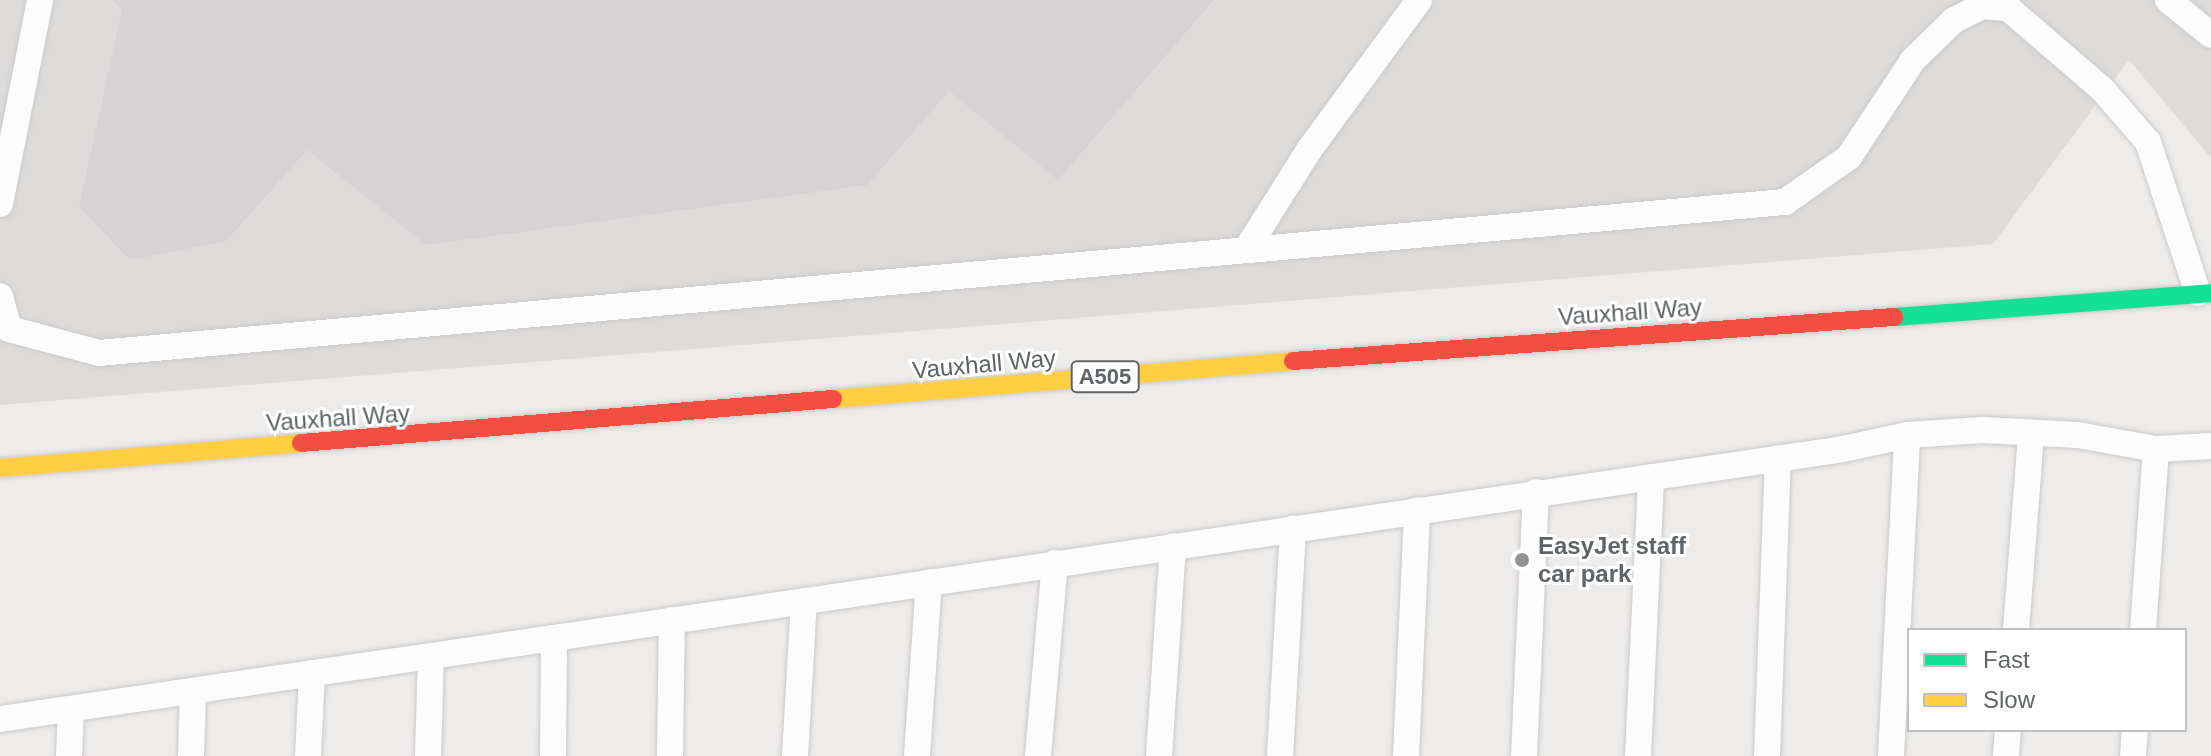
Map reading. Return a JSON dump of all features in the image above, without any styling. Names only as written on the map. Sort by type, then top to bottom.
[{"type":"main road","name":"Vauxhall Way","points":[[0,468],[1283,362],[2205,293]]},
{"type":"lane","points":[[0,204],[40,0]]},
{"type":"lane","points":[[1248,247],[1309,150],[1419,0]]},
{"type":"lane","points":[[2168,0],[2211,35]]},
{"type":"lane","points":[[0,296],[9,329],[99,353],[1248,247],[1785,202],[1849,157],[1913,60],[1954,20],[1983,6],[2008,8],[2103,90],[2148,142],[2205,293]]},
{"type":"lane","points":[[2016,628],[2031,433]]},
{"type":"lane","points":[[0,719],[1651,477],[1907,435],[2031,433],[2156,449],[2211,446]]},
{"type":"lane","points":[[1891,756],[1907,435]]},
{"type":"lane","points":[[2143,628],[2156,449]]},
{"type":"lane","points":[[1767,756],[1778,458]]},
{"type":"lane","points":[[1638,756],[1651,477]]},
{"type":"lane","points":[[1524,756],[1536,492]]},
{"type":"lane","points":[[1406,756],[1417,510]]},
{"type":"lane","points":[[1280,756],[1293,528]]},
{"type":"lane","points":[[1159,756],[1173,546]]},
{"type":"lane","points":[[1038,756],[1055,563]]},
{"type":"lane","points":[[917,756],[929,582]]},
{"type":"lane","points":[[795,756],[804,601]]},
{"type":"lane","points":[[670,756],[672,620]]},
{"type":"lane","points":[[553,756],[554,638]]},
{"type":"lane","points":[[428,756],[431,656]]},
{"type":"lane","points":[[308,756],[312,673]]},
{"type":"lane","points":[[191,756],[193,691]]},
{"type":"lane","points":[[69,756],[71,709]]},
{"type":"lane","points":[[2006,756],[2008,732]]},
{"type":"lane","points":[[2133,756],[2135,732]]},
{"type":"shaded area","points":[[0,0],[2211,0],[2211,158],[2129,60],[1993,244],[0,405]]},
{"type":"building","points":[[113,0],[1214,0],[1058,180],[949,91],[867,185],[426,245],[307,150],[226,241],[130,260],[79,207],[122,10]]},
{"type":"traffic: fast","points":[[1894,317],[2211,293]]},
{"type":"traffic: slow","points":[[833,399],[1293,361]]},
{"type":"traffic: slow","points":[[0,468],[301,443]]},
{"type":"traffic: jam","points":[[1293,361],[1894,317]]},
{"type":"traffic: jam","points":[[301,443],[833,399]]},
{"type":"place","name":"EasyJet staff car park","points":[[1522,560]]}]
